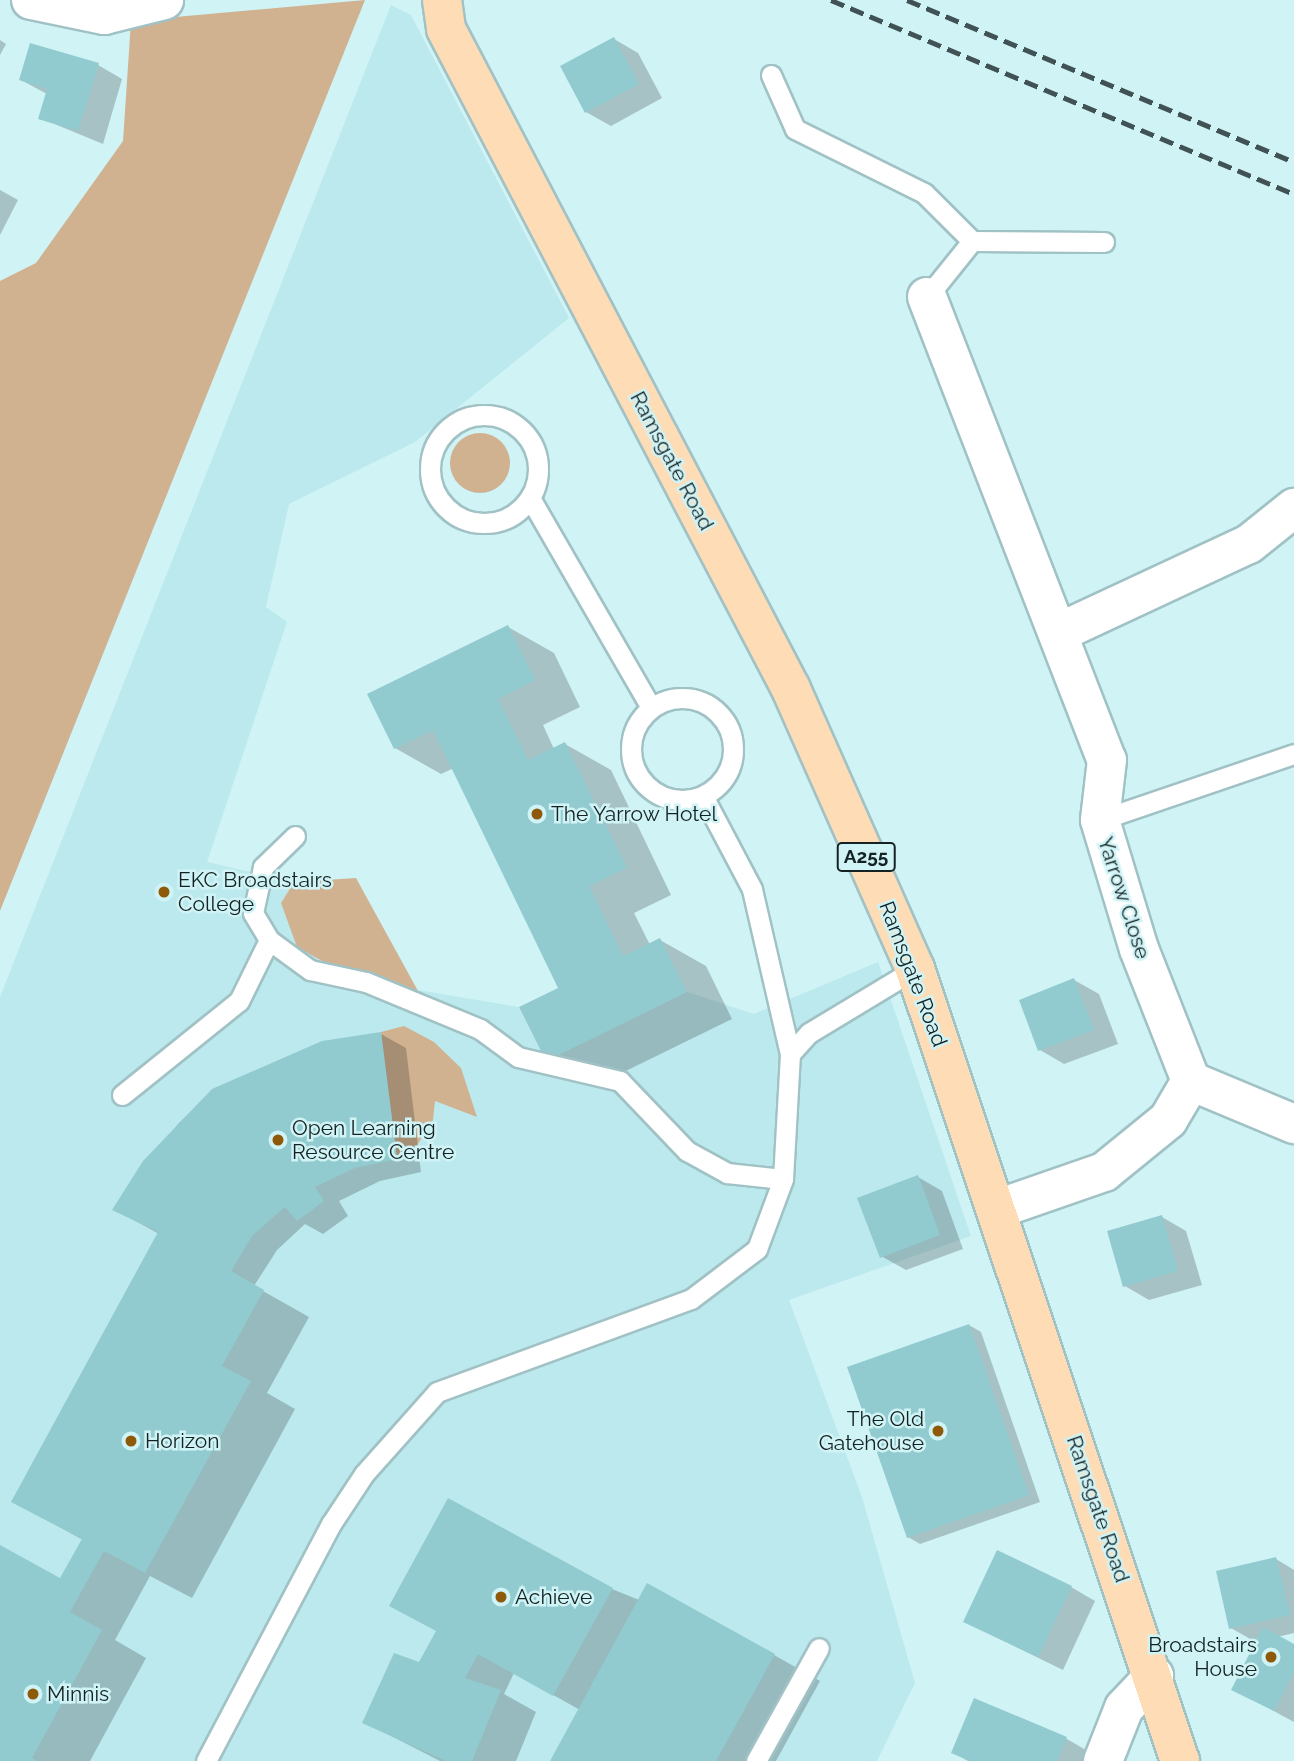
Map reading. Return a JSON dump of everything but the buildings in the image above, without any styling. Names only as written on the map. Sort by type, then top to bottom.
[{"type":"main road","name":"Ramsgate Road","points":[[442,0],[446,29],[791,689],[915,969],[1154,1676],[1180,1761]]},
{"type":"street","points":[[31,0],[104,15],[164,0]]},
{"type":"street","name":"Yarrow Close","points":[[926,297],[1060,632],[1107,760],[1100,820],[1139,948],[1191,1081]]},
{"type":"street","points":[[1060,632],[1249,544],[1294,509]]},
{"type":"street","points":[[997,1209],[1104,1172],[1168,1120],[1191,1081],[1294,1124]]},
{"type":"street","points":[[1103,1761],[1124,1708],[1154,1676]]},
{"type":"lane","points":[[771,75],[795,129],[924,193],[972,241],[1104,242]]},
{"type":"lane","points":[[926,297],[972,241]]},
{"type":"lane","points":[[491,415],[509,420],[533,446],[537,481],[530,498],[502,520],[467,521],[439,500],[429,466],[433,448],[456,421],[491,415]]},
{"type":"lane","points":[[530,498],[651,708]]},
{"type":"lane","points":[[666,700],[701,700],[727,722],[733,756],[718,786],[703,796],[671,799],[643,782],[632,743],[651,708],[666,700]]},
{"type":"lane","points":[[1100,820],[1294,754]]},
{"type":"lane","points":[[206,1761],[331,1524],[364,1474],[437,1392],[691,1299],[757,1250],[782,1179],[790,1054],[752,889],[703,796]]},
{"type":"lane","points":[[295,836],[263,867],[253,913],[269,940],[310,970],[366,982],[469,1024],[518,1057],[620,1081],[687,1151],[727,1173],[782,1179]]},
{"type":"lane","points":[[122,1095],[239,1001],[269,940]]},
{"type":"lane","points":[[790,1054],[809,1033],[915,969]]},
{"type":"lane","points":[[756,1761],[819,1648]]},
{"type":"shaded area","points":[[365,0],[0,911],[0,281],[36,263],[123,141],[131,21]]},
{"type":"shaded area","name":"EKC Broadstairs College","points":[[391,5],[411,15],[569,318],[415,442],[289,504],[266,607],[287,622],[207,862],[294,882],[281,903],[394,986],[519,1007],[546,1061],[687,992],[754,1014],[878,962],[971,1236],[789,1300],[862,1497],[915,1683],[877,1761],[0,1761],[0,997]]},
{"type":"shaded area","points":[[480,433],[497,438],[505,446],[510,463],[505,480],[497,488],[480,493],[463,488],[455,480],[450,463],[455,446],[463,438]]},
{"type":"shaded area","points":[[356,878],[418,991],[331,966],[297,947],[281,903],[294,882]]},
{"type":"shaded area","points":[[404,1026],[434,1042],[461,1068],[477,1117],[435,1101],[433,1120],[414,1150],[397,1159],[381,1032]]},
{"type":"railway","points":[[831,0],[1294,194]]},
{"type":"railway","points":[[907,0],[1294,162]]},
{"type":"place","name":"The Yarrow Hotel","points":[[537,814]]},
{"type":"place","name":"EKC Broadstairs College","points":[[164,892]]},
{"type":"place","name":"Open Learning Resource Centre","points":[[278,1140]]},
{"type":"place","name":"The Old Gatehouse","points":[[938,1431]]},
{"type":"place","name":"Horizon","points":[[131,1441]]},
{"type":"place","name":"Achieve","points":[[501,1597]]},
{"type":"place","name":"Broadstairs House","points":[[1271,1657]]},
{"type":"place","name":"Minnis","points":[[33,1694]]}]
